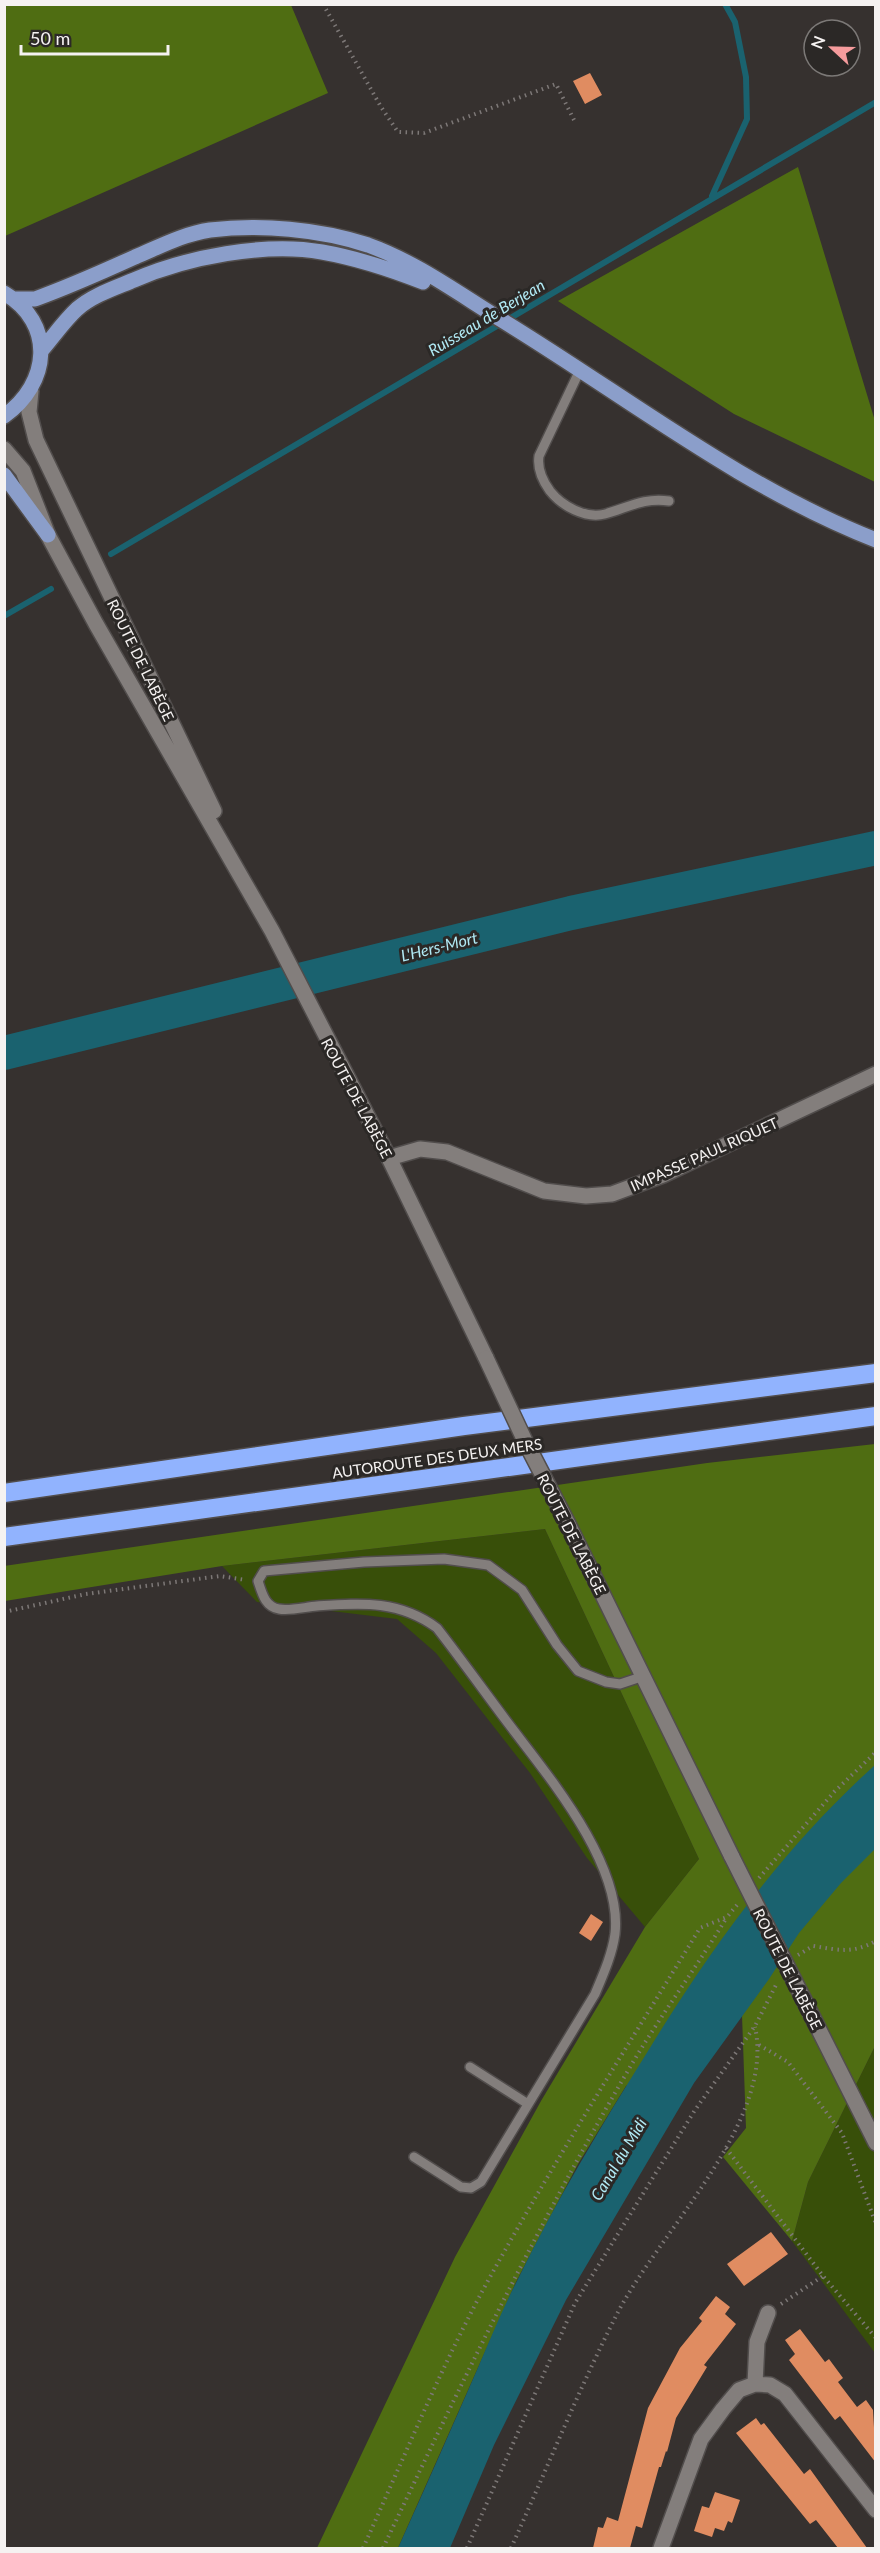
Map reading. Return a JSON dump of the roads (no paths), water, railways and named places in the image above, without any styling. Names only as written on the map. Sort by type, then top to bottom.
[{"type":"highway","name":"AUTOROUTE DES DEUX MERS","points":[[4,1492],[464,1426],[876,1373]]},
{"type":"highway","name":"AUTOROUTE DES DEUX MERS","points":[[4,1537],[876,1416]]},
{"type":"main road","points":[[10,296],[35,299],[179,238],[209,231],[256,229],[315,232],[368,246],[420,270],[473,302],[761,485],[811,512],[876,540]]},
{"type":"main road","points":[[42,351],[78,308],[104,292],[152,272],[213,255],[267,250],[319,251],[403,274],[473,302]]},
{"type":"main road","points":[[4,416],[18,406],[31,391],[41,365],[42,351],[38,331],[29,314],[10,296]]},
{"type":"main road","points":[[4,475],[48,535]]},
{"type":"street","name":"ROUTE DE LABÈGE","points":[[31,391],[29,412],[36,440],[270,928],[330,1048],[389,1158],[525,1441],[876,2143]]},
{"type":"street","name":"ROUTE DE LABÈGE","points":[[4,449],[23,471],[48,535],[96,624],[270,928]]},
{"type":"street","name":"IMPASSE PAUL RIQUET","points":[[389,1158],[420,1149],[447,1152],[544,1191],[586,1196],[612,1194],[663,1175],[876,1074]]},
{"type":"street","points":[[755,2384],[757,2342],[768,2313]]},
{"type":"street","points":[[661,2548],[701,2439],[739,2390],[755,2384],[770,2385],[785,2394],[876,2510]]},
{"type":"lane","points":[[580,370],[539,456],[538,465],[546,484],[563,503],[590,514],[604,514],[647,500],[669,501]]},
{"type":"lane","points":[[414,2157],[461,2187],[471,2188],[481,2182],[595,1994],[608,1964],[615,1933],[613,1900],[600,1861],[585,1831],[539,1764],[437,1628],[419,1615],[397,1607],[348,1604],[278,1609],[264,1600],[258,1581],[264,1571],[364,1562],[444,1559],[488,1565],[522,1590],[557,1645],[578,1671],[606,1682],[620,1684],[644,1676]]},
{"type":"lane","points":[[470,2067],[528,2104]]},
{"type":"water","name":"Canal du Midi","points":[[875,1765],[875,1849],[841,1883],[799,1933],[769,1979],[694,2083],[566,2300],[494,2445],[450,2548],[398,2548],[501,2314],[563,2193],[613,2107],[672,2012],[751,1899],[810,1830]]},
{"type":"waterway","points":[[712,196],[747,119],[746,77],[735,22],[725,4]]},
{"type":"waterway","name":"Ruisseau de Berjean","points":[[111,554],[876,102]]},
{"type":"waterway","name":"Ruisseau de Berjean","points":[[4,616],[51,589]]},
{"type":"waterway","name":"L'Hers-Mort","points":[[4,1053],[571,913],[876,848]]}]
